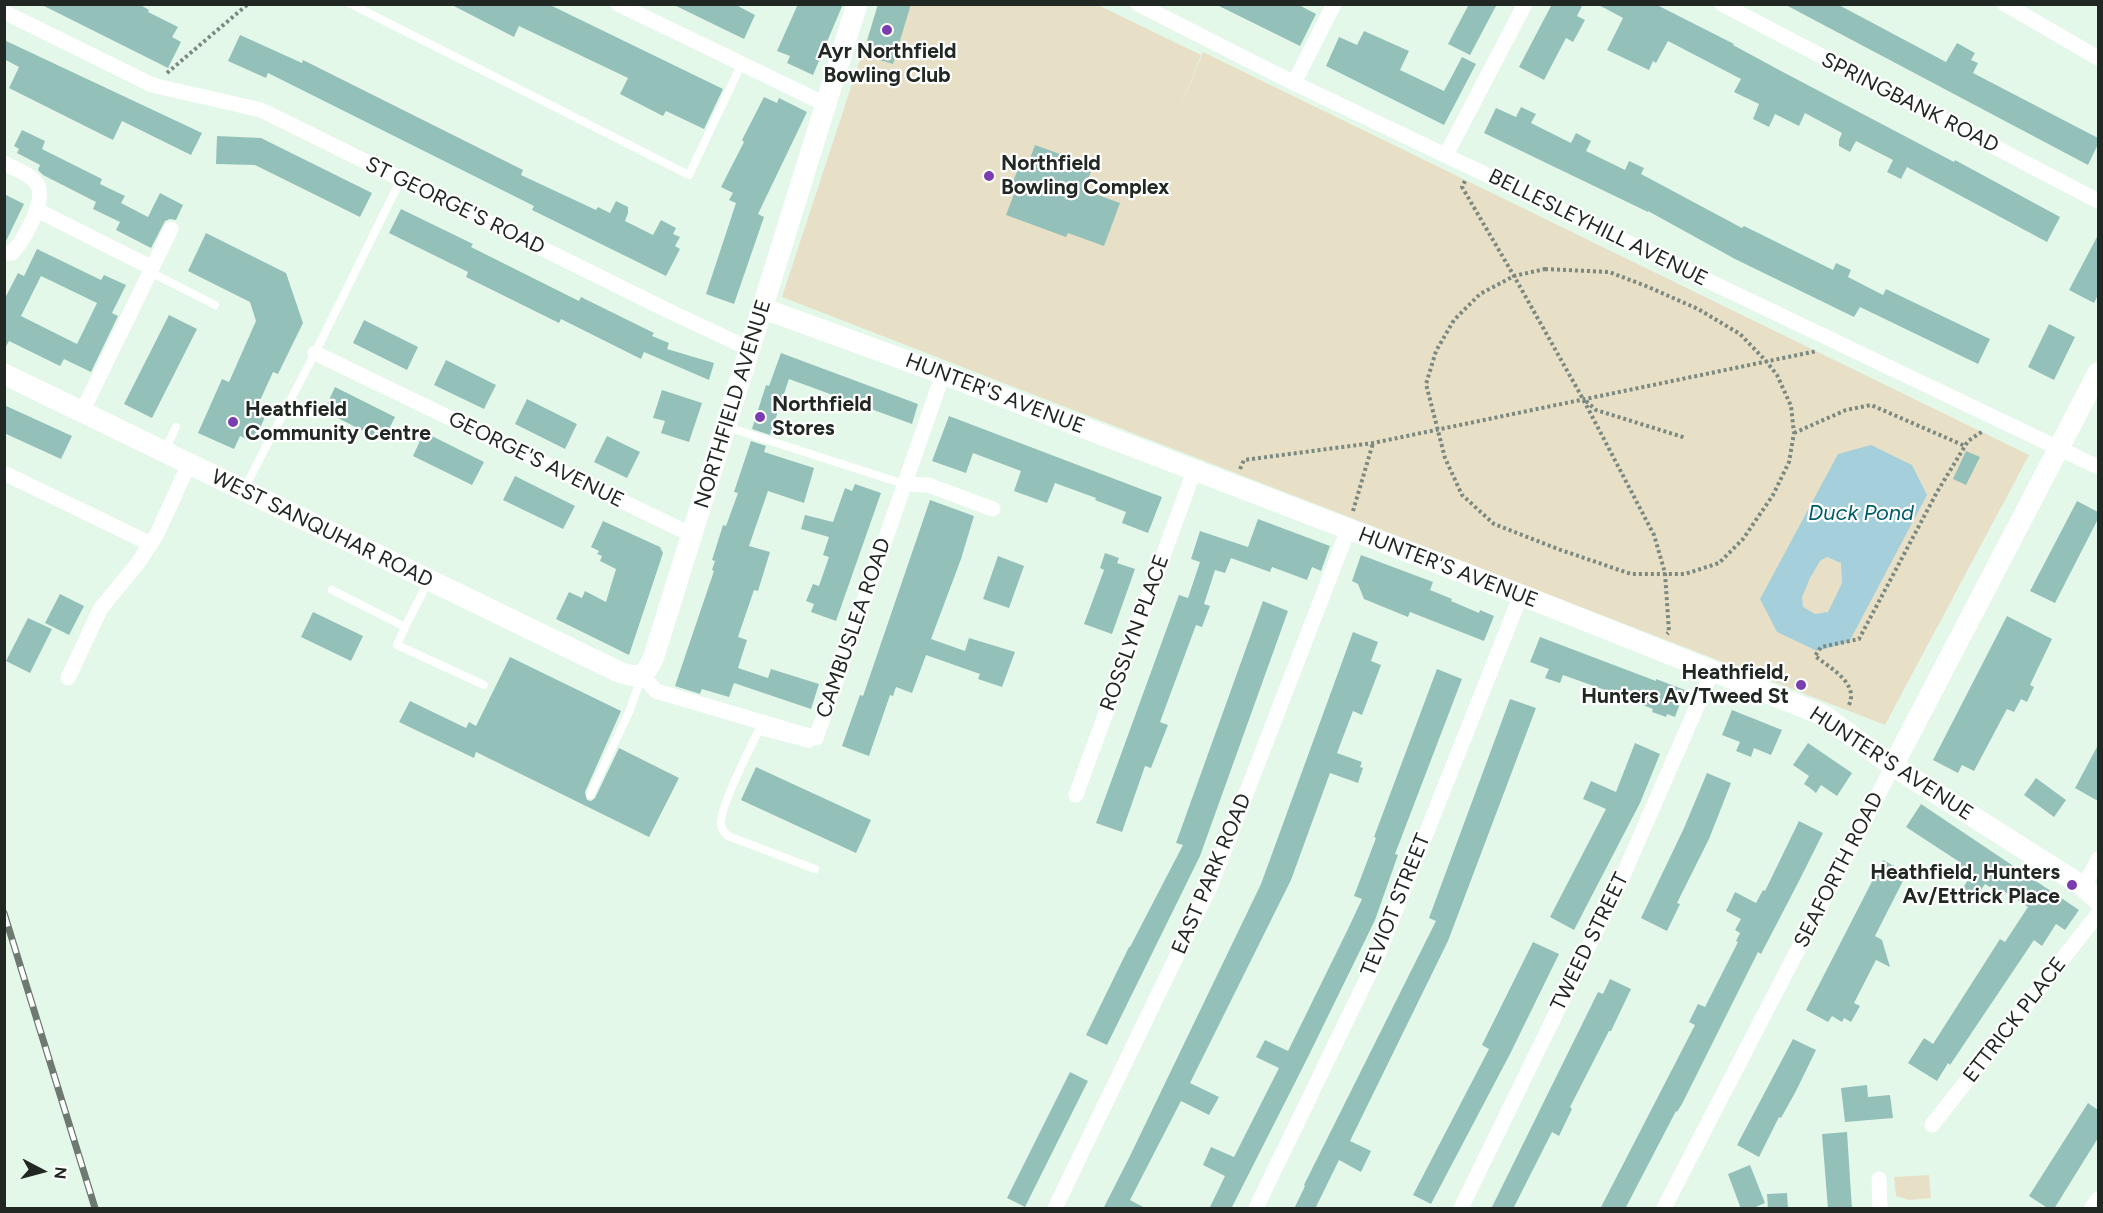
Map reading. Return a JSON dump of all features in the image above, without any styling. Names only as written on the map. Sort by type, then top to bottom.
[{"type":"street","points":[[618,4],[827,105]]},
{"type":"street","name":"NORTHFIELD AVENUE","points":[[642,675],[648,670],[654,656],[727,428],[857,4]]},
{"type":"street","name":"BELLESLEYHILL AVENUE","points":[[1138,4],[1294,83],[2098,467]]},
{"type":"street","points":[[1294,83],[1334,4]]},
{"type":"street","points":[[1446,155],[1525,4]]},
{"type":"street","name":"SPRINGBANK ROAD","points":[[1722,4],[2098,201]]},
{"type":"street","points":[[2005,4],[2098,58]]},
{"type":"street","name":"ST GEORGE'S ROAD","points":[[4,12],[152,85],[261,110],[675,315],[750,349]]},
{"type":"street","points":[[4,163],[36,182],[41,195],[37,210],[20,244],[12,253],[4,253]]},
{"type":"street","points":[[37,210],[151,270]]},
{"type":"street","points":[[82,412],[171,229]]},
{"type":"street","name":"HUNTER'S AVENUE","points":[[762,308],[943,374],[1521,595],[1823,715],[1893,766],[2091,893]]},
{"type":"street","name":"GEORGE'S AVENUE","points":[[315,353],[692,535]]},
{"type":"street","name":"SEAFORTH ROAD","points":[[1664,1209],[2098,373]]},
{"type":"street","name":"WEST SANQUHAR ROAD","points":[[4,374],[617,671],[631,676],[642,675]]},
{"type":"street","name":"CAMBUSLEA ROAD","points":[[642,675],[656,691],[761,726],[816,738],[943,374]]},
{"type":"street","points":[[68,678],[101,608],[138,563],[157,534],[189,464]]},
{"type":"street","name":"ROSSLYN PLACE","points":[[1076,795],[1194,471]]},
{"type":"street","points":[[4,473],[151,544]]},
{"type":"street","points":[[904,484],[928,485],[993,509]]},
{"type":"street","name":"EAST PARK ROAD","points":[[1055,1209],[1210,887],[1348,530]]},
{"type":"street","name":"TEVIOT STREET","points":[[1256,1209],[1375,962],[1521,595]]},
{"type":"street","name":"TWEED STREET","points":[[1461,1209],[1622,878],[1712,672]]},
{"type":"street","points":[[2091,893],[2098,859]]},
{"type":"street","name":"ETTRICK PLACE","points":[[1932,1125],[2098,914]]},
{"type":"street","points":[[1879,1179],[1880,1209]]},
{"type":"street","points":[[2092,1209],[2098,1199]]},
{"type":"lane","points":[[351,4],[689,175],[742,63]]},
{"type":"lane","points":[[244,490],[401,179]]},
{"type":"lane","points":[[151,270],[214,305]]},
{"type":"lane","points":[[164,452],[176,427]]},
{"type":"lane","points":[[727,428],[904,484]]},
{"type":"lane","points":[[429,581],[397,645],[484,685]]},
{"type":"lane","points":[[332,590],[405,627]]},
{"type":"lane","name":"NORTHFIELD AVENUE","points":[[590,795],[630,710],[642,675]]},
{"type":"lane","points":[[761,726],[733,786],[721,825],[728,836],[815,869]]},
{"type":"path","points":[[152,85],[248,4]]},
{"type":"path","points":[[1472,168],[1462,187],[1583,399],[1654,535],[1665,573],[1669,632],[1658,651]]},
{"type":"path","points":[[1545,269],[1609,272],[1646,286],[1698,309],[1740,334],[1766,361],[1777,375],[1791,406],[1794,433],[1789,462],[1773,495],[1743,539],[1719,563],[1685,574],[1631,574],[1494,524],[1462,495],[1445,459],[1426,384],[1436,351],[1454,320],[1480,294],[1514,276],[1545,269]]},
{"type":"path","points":[[1244,460],[1374,443],[1843,345]]},
{"type":"path","points":[[1583,399],[1596,410],[1686,438]]},
{"type":"path","points":[[1794,433],[1846,410],[1871,405],[1965,446]]},
{"type":"path","points":[[1850,705],[1851,690],[1839,674],[1815,656],[1821,647],[1859,639],[1937,492],[1968,441],[1989,427]]},
{"type":"path","points":[[1348,530],[1374,443]]},
{"type":"shaded area","points":[[878,5],[1098,5],[1201,55],[1176,120],[1203,52],[2029,455],[1885,725],[782,297]]},
{"type":"shaded area","points":[[1929,1175],[1931,1198],[1909,1200],[1896,1196],[1894,1177]]},
{"type":"water","name":"Duck Pond","points":[[1871,445],[1912,465],[1927,495],[1849,642],[1817,651],[1777,632],[1760,599],[1838,454]],"holes":[[[1827,557],[1841,563],[1842,583],[1828,612],[1815,614],[1803,607],[1802,597],[1820,561]]]},
{"type":"building","points":[[40,4],[139,4],[149,10],[148,12],[178,27],[172,37],[181,42],[168,68]]},
{"type":"building","points":[[450,4],[548,4],[723,89],[704,129],[666,111],[663,116],[620,94],[628,78],[519,26],[514,37]]},
{"type":"building","points":[[672,4],[734,4],[755,15],[744,39]]},
{"type":"building","points":[[798,4],[843,4],[813,75],[787,63],[790,56],[777,51]]},
{"type":"building","name":"Ayr Northfield Bowling Club","points":[[878,4],[911,4],[893,64],[863,55]]},
{"type":"building","points":[[1215,4],[1297,4],[1316,14],[1300,46]]},
{"type":"building","points":[[1469,4],[1497,4],[1470,55],[1448,44]]},
{"type":"building","points":[[1552,4],[1583,4],[1577,16],[1585,20],[1573,42],[1566,38],[1544,80],[1519,67]]},
{"type":"building","points":[[1597,4],[1655,4],[2060,217],[2047,242],[1907,167],[1901,179],[1887,172],[1893,160],[1856,141],[1850,152],[1839,146],[1842,133],[1805,113],[1799,126],[1775,114],[1769,127],[1753,119],[1759,104],[1734,92],[1741,79],[1668,41],[1656,63],[1653,61],[1649,70],[1607,50],[1623,18]]},
{"type":"building","points":[[1784,4],[1837,4],[1946,62],[1957,43],[1975,53],[1971,60],[1978,63],[1973,73],[2098,138],[2098,144],[2088,165]]},
{"type":"building","points":[[1364,31],[1409,51],[1400,70],[1444,91],[1462,57],[1476,64],[1444,125],[1326,66],[1339,37],[1357,45]]},
{"type":"building","points":[[240,35],[302,63],[303,60],[523,170],[521,175],[596,210],[598,207],[610,213],[616,201],[628,207],[625,221],[653,235],[661,220],[676,228],[673,234],[680,237],[675,246],[680,249],[666,276],[532,210],[534,206],[268,73],[266,78],[228,61]]},
{"type":"building","points":[[4,40],[202,133],[191,155],[122,121],[113,140],[9,88],[19,67],[4,59]]},
{"type":"building","points":[[764,97],[777,103],[779,98],[807,112],[758,214],[764,217],[734,304],[706,294],[736,203],[729,200],[733,193],[721,187]]},
{"type":"building","points":[[1521,107],[1536,114],[1531,123],[1571,143],[1576,133],[1591,141],[1586,151],[1625,170],[1629,161],[1644,168],[1641,174],[1742,228],[1744,226],[1833,270],[1836,263],[1851,270],[1848,277],[1883,295],[1886,289],[1990,339],[1978,364],[1860,307],[1854,317],[1735,259],[1648,211],[1484,133],[1496,108],[1516,117]]},
{"type":"building","points":[[22,130],[45,141],[42,149],[102,179],[100,184],[125,196],[121,203],[148,217],[160,193],[183,205],[176,220],[165,221],[151,248],[116,230],[120,222],[93,209],[96,202],[43,175],[38,170],[40,165],[17,153],[19,149],[14,146]]},
{"type":"building","points":[[217,136],[261,138],[372,193],[360,217],[255,165],[216,164]]},
{"type":"building","points":[[1035,145],[1093,166],[1084,190],[1120,203],[1104,246],[1068,233],[1066,237],[1006,215],[1017,186],[1012,184],[1018,169],[1025,172]]},
{"type":"building","points":[[4,194],[24,204],[5,243],[4,243]]},
{"type":"building","points":[[401,209],[473,244],[471,247],[579,301],[581,297],[654,333],[652,336],[669,343],[667,349],[714,363],[709,380],[644,352],[641,359],[561,319],[559,323],[466,277],[468,272],[389,233]]},
{"type":"building","points":[[206,233],[286,273],[303,323],[278,374],[273,372],[258,405],[268,410],[254,442],[240,436],[234,449],[198,433],[222,379],[229,382],[256,321],[250,302],[188,271]]},
{"type":"building","points":[[2098,235],[2098,295],[2094,303],[2069,290]]},
{"type":"building","points":[[37,249],[101,280],[104,275],[126,285],[112,313],[118,316],[91,372],[64,359],[60,366],[9,341],[4,350],[4,300],[18,273],[24,276]],"holes":[[[41,276],[97,303],[77,344],[21,316]]]},
{"type":"building","points":[[169,315],[197,329],[152,418],[124,404]]},
{"type":"building","points":[[364,320],[418,347],[407,370],[353,343]]},
{"type":"building","points":[[2049,324],[2075,337],[2054,380],[2028,367]]},
{"type":"building","points":[[781,353],[918,404],[912,424],[789,379],[770,435],[752,429],[766,385],[769,386]]},
{"type":"building","points":[[446,360],[496,385],[484,409],[434,385]]},
{"type":"building","points":[[335,387],[395,417],[383,441],[324,411]]},
{"type":"building","points":[[662,390],[702,403],[689,442],[661,433],[665,421],[653,418]]},
{"type":"building","points":[[527,399],[577,424],[565,449],[515,424]]},
{"type":"building","points":[[4,405],[72,436],[61,459],[4,433]]},
{"type":"building","points":[[949,416],[1162,497],[1148,533],[1122,523],[1126,512],[1055,483],[1047,503],[1014,491],[1021,471],[973,453],[966,473],[932,461]]},
{"type":"building","points":[[424,432],[484,462],[472,485],[413,456]]},
{"type":"building","points":[[607,436],[640,452],[627,478],[594,462]]},
{"type":"building","points":[[751,441],[766,446],[764,452],[814,468],[804,503],[768,491],[749,546],[770,552],[758,591],[754,590],[738,637],[747,640],[738,668],[768,678],[771,669],[819,684],[811,709],[734,683],[729,697],[702,689],[700,694],[675,686],[714,571],[712,570],[715,561],[712,560],[723,525],[726,526],[738,493],[734,492]]},
{"type":"building","points":[[1966,451],[1980,457],[1966,485],[1953,479]]},
{"type":"building","points":[[515,476],[575,506],[563,529],[503,500]]},
{"type":"building","points":[[855,484],[881,493],[836,621],[811,612],[814,604],[806,601],[813,584],[819,586],[829,557],[823,555],[829,537],[801,529],[805,515],[833,522],[845,488],[852,491]]},
{"type":"building","points":[[930,500],[974,516],[961,559],[931,639],[965,651],[969,638],[1015,652],[1002,687],[978,679],[980,674],[926,655],[912,693],[896,687],[893,696],[890,695],[869,756],[842,746],[860,695],[863,696]]},
{"type":"building","points":[[2077,501],[2098,512],[2098,519],[2055,603],[2030,591]]},
{"type":"building","points":[[1258,519],[1330,546],[1321,571],[1312,567],[1307,580],[1272,567],[1270,572],[1231,558],[1225,573],[1215,570],[1204,604],[1210,606],[1202,627],[1196,625],[1160,722],[1168,725],[1151,768],[1145,766],[1122,832],[1096,823],[1179,595],[1188,598],[1200,562],[1191,559],[1200,531],[1248,547]]},
{"type":"building","points":[[603,521],[660,547],[663,553],[629,655],[556,619],[569,592],[582,598],[585,591],[606,602],[616,569],[600,561],[602,556],[597,554],[599,551],[591,547]]},
{"type":"building","points":[[1105,553],[1119,558],[1117,563],[1135,569],[1112,634],[1084,624],[1104,570],[1100,568]]},
{"type":"building","points":[[1361,555],[1433,582],[1430,590],[1479,613],[1480,610],[1494,616],[1484,641],[1410,612],[1408,617],[1364,599],[1358,584],[1352,581]]},
{"type":"building","points":[[998,556],[1024,566],[1009,608],[983,599]]},
{"type":"building","points":[[60,594],[84,606],[69,635],[45,623]]},
{"type":"building","points":[[1263,601],[1288,611],[1200,856],[1107,1045],[1086,1035],[1183,845],[1176,843]]},
{"type":"building","points":[[313,612],[363,636],[351,661],[301,637]]},
{"type":"building","points":[[2007,616],[2052,639],[2030,685],[2034,687],[2027,702],[2021,699],[2014,712],[2007,709],[1974,771],[1962,765],[1958,773],[1933,760]]},
{"type":"building","points":[[28,618],[52,629],[30,673],[6,661]]},
{"type":"building","points":[[1353,632],[1378,642],[1371,661],[1381,665],[1362,715],[1353,711],[1337,753],[1362,762],[1360,767],[1363,768],[1358,783],[1330,773],[1291,880],[1190,1083],[1219,1097],[1209,1115],[1181,1101],[1130,1200],[1147,1209],[1103,1209],[1261,884]]},
{"type":"building","points":[[1540,637],[1685,690],[1675,717],[1667,714],[1666,717],[1652,712],[1653,709],[1622,697],[1619,705],[1604,700],[1608,691],[1563,675],[1560,683],[1545,678],[1549,669],[1530,662]]},
{"type":"building","points":[[510,657],[621,711],[585,792],[587,800],[591,801],[595,798],[619,748],[679,778],[649,837],[476,752],[474,758],[399,722],[410,701],[466,728],[469,722],[476,726]]},
{"type":"building","points":[[1437,669],[1462,679],[1395,854],[1398,855],[1375,920],[1231,1209],[1209,1209],[1225,1176],[1203,1165],[1211,1147],[1234,1157],[1279,1068],[1256,1057],[1265,1040],[1288,1051],[1348,929],[1362,899],[1354,896],[1376,838],[1374,837]]},
{"type":"building","points":[[1510,699],[1536,708],[1448,941],[1350,1141],[1371,1151],[1361,1172],[1339,1160],[1315,1209],[1294,1209],[1436,921],[1429,918]]},
{"type":"building","points":[[1732,710],[1782,730],[1771,755],[1754,748],[1751,757],[1736,751],[1740,742],[1722,735]]},
{"type":"building","points":[[1635,743],[1660,754],[1640,803],[1574,930],[1550,917],[1606,809],[1583,799],[1591,781],[1616,792]]},
{"type":"building","points":[[1808,743],[1852,773],[1837,796],[1821,785],[1816,793],[1804,784],[1809,776],[1793,765]]},
{"type":"building","points":[[2098,745],[2098,801],[2075,788]]},
{"type":"building","points":[[756,767],[871,820],[856,853],[741,800]]},
{"type":"building","points":[[1707,773],[1731,783],[1709,839],[1677,903],[1680,904],[1667,931],[1641,918],[1684,828]]},
{"type":"building","points":[[2036,778],[2066,800],[2054,817],[2024,795]]},
{"type":"building","points":[[1921,804],[2079,910],[2065,930],[2056,924],[2042,946],[2034,940],[1937,1081],[1908,1063],[1924,1038],[1933,1044],[2000,939],[2005,942],[2028,907],[2002,890],[2000,893],[1985,884],[1977,896],[1963,888],[1971,875],[1959,866],[1961,863],[1906,827]]},
{"type":"building","points":[[1799,821],[1823,833],[1799,881],[1761,954],[1758,952],[1682,1104],[1676,1111],[1625,1209],[1600,1209],[1695,1025],[1689,1022],[1698,1004],[1705,1007],[1738,942],[1736,941],[1740,933],[1735,930],[1741,919],[1726,911],[1735,892],[1756,903],[1763,890],[1765,891]]},
{"type":"building","points":[[1883,860],[1907,873],[1875,936],[1882,940],[1890,967],[1876,960],[1854,1003],[1860,1006],[1851,1022],[1844,1018],[1842,1022],[1832,1016],[1828,1022],[1806,1010]]},
{"type":"building","points":[[1533,942],[1559,954],[1510,1054],[1431,1204],[1413,1195],[1489,1049],[1482,1045]]},
{"type":"building","points":[[1610,979],[1631,989],[1570,1107],[1572,1109],[1559,1136],[1552,1132],[1513,1209],[1491,1209],[1598,992],[1603,994]]},
{"type":"building","points":[[1793,1039],[1816,1050],[1759,1157],[1737,1145]]},
{"type":"building","points":[[1070,1072],[1088,1081],[1025,1207],[1007,1198]]},
{"type":"building","points":[[1867,1085],[1868,1097],[1890,1095],[1893,1118],[1845,1122],[1841,1088]]},
{"type":"building","points":[[2088,1103],[2098,1110],[2098,1138],[2054,1209],[2049,1209],[2029,1196]]},
{"type":"building","points":[[1847,1132],[1852,1209],[1828,1209],[1822,1134]]},
{"type":"building","points":[[1750,1165],[1765,1203],[1751,1209],[1741,1209],[1728,1174]]},
{"type":"building","points":[[1787,1193],[1788,1209],[1768,1209],[1767,1194]]},
{"type":"railway","points":[[4,913],[95,1208]]},
{"type":"place","name":"Ayr Northfield Bowling Club","points":[[887,30]]},
{"type":"place","name":"Northfield Bowling Complex","points":[[989,176]]},
{"type":"place","name":"Northfield Stores","points":[[760,417]]},
{"type":"place","name":"Heathfield Community Centre","points":[[233,422]]},
{"type":"place","name":"Heathfield, Hunters Av/Tweed St","points":[[1801,685]]},
{"type":"place","name":"Heathfield, Hunters Av/Ettrick Place","points":[[2072,885]]}]
